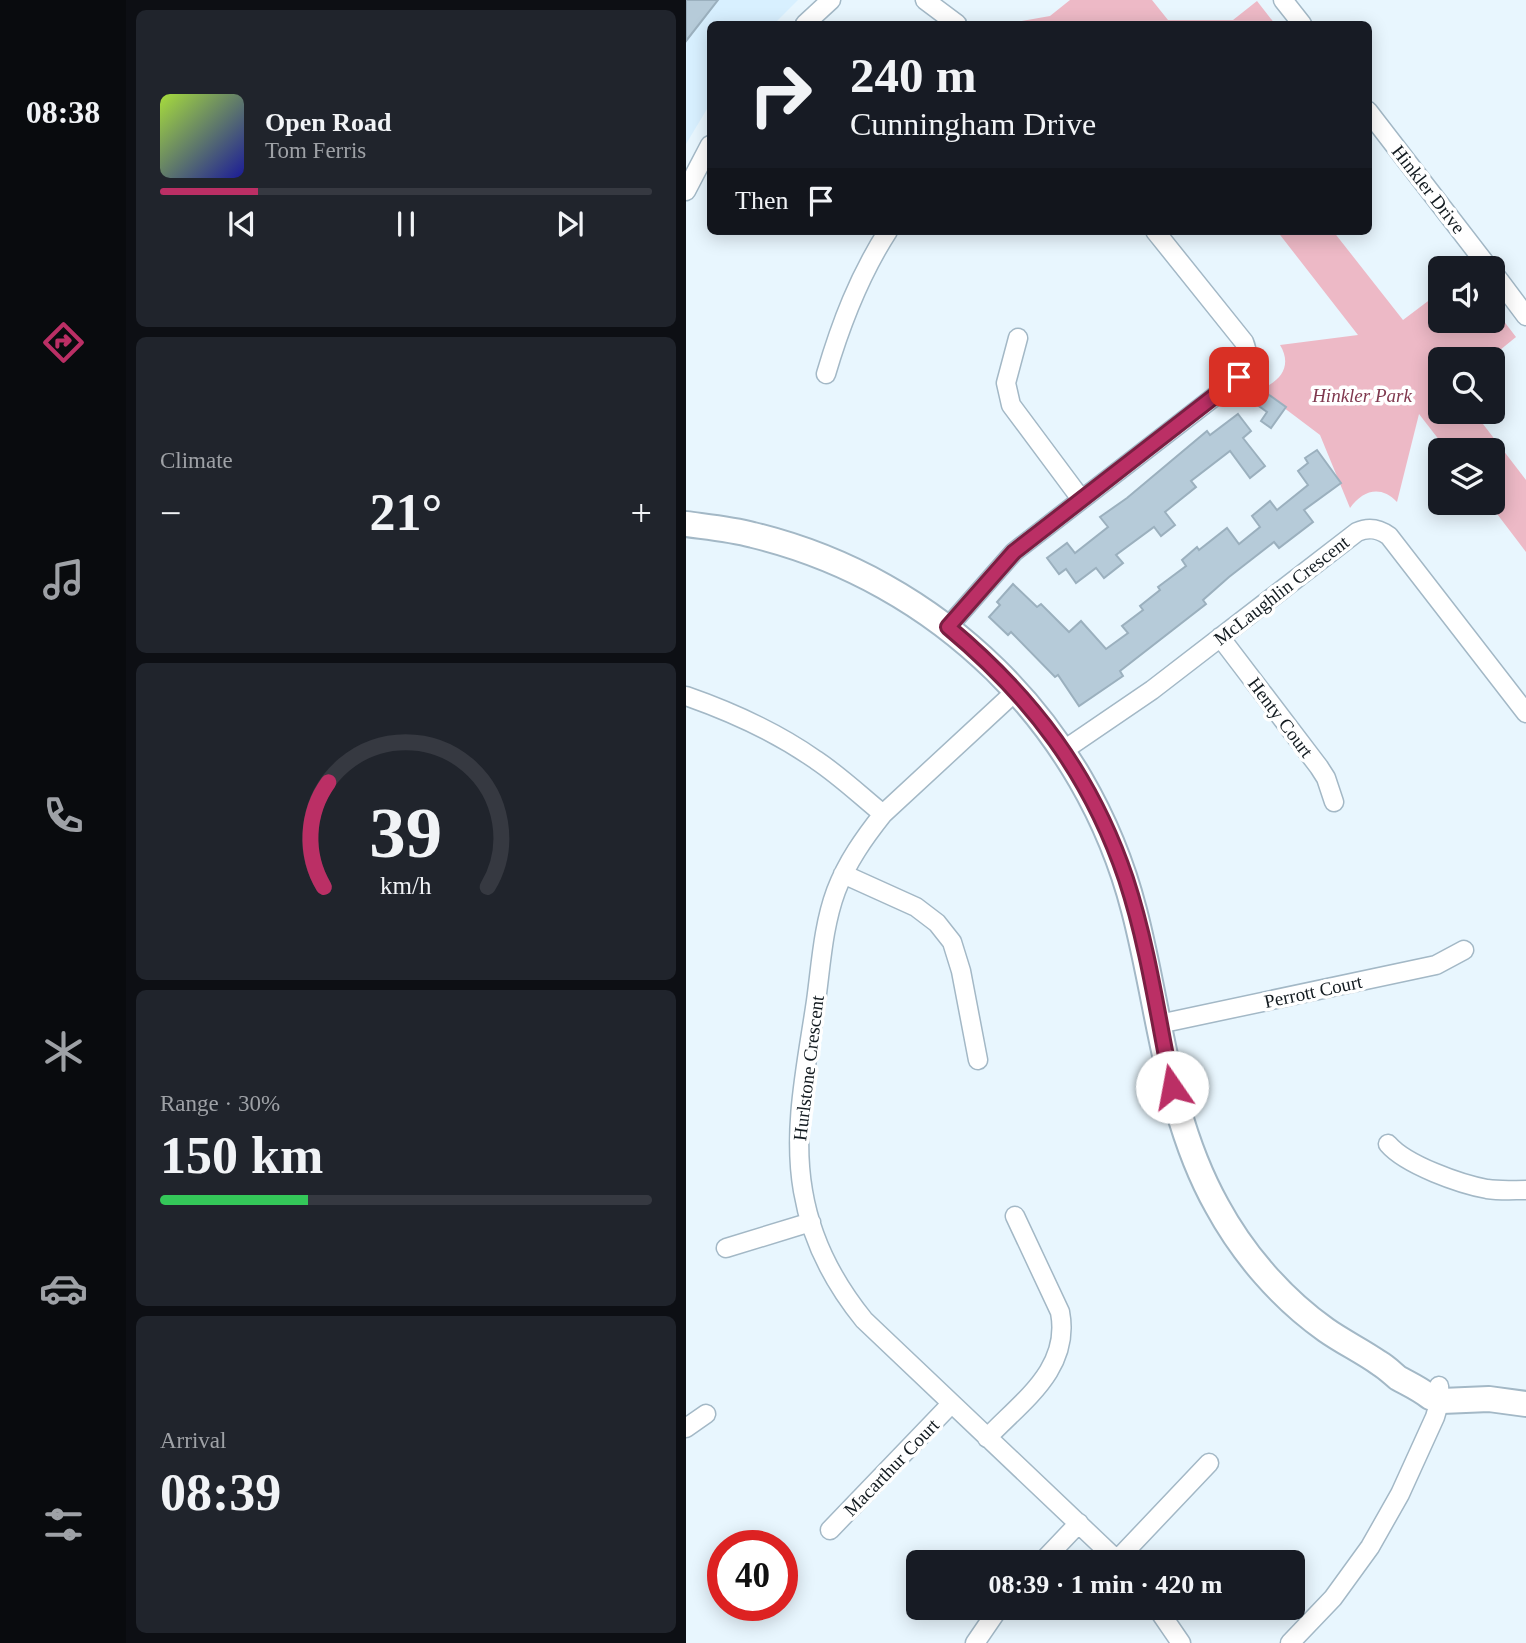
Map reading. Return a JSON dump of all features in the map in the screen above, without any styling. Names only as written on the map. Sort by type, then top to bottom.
[{"type":"street","points":[[809,21],[831,0]]},
{"type":"street","points":[[925,0],[952,21]]},
{"type":"street","points":[[1283,0],[1299,21]]},
{"type":"street","name":"Hinkler Drive","points":[[1372,116],[1480,256]]},
{"type":"street","points":[[686,191],[707,151]]},
{"type":"street","points":[[826,374],[846,312],[886,235]]},
{"type":"street","points":[[948,627],[1014,552],[1236,380],[1247,361],[1244,342],[1158,235]]},
{"type":"street","points":[[1505,288],[1526,316]]},
{"type":"street","points":[[1018,338],[1006,383],[1011,405],[1081,499]]},
{"type":"street","points":[[686,524],[751,534],[831,559],[906,598],[948,627],[979,652],[1017,690],[1064,750],[1101,816],[1126,881],[1176,1104],[1193,1156],[1217,1208],[1234,1234],[1274,1284],[1299,1308],[1324,1329],[1379,1363],[1406,1369],[1437,1395],[1468,1390],[1489,1399],[1526,1405]]},
{"type":"street","name":"McLaughlin Crescent","points":[[1064,750],[1140,699],[1357,532],[1368,528],[1382,531],[1394,542],[1526,713]]},
{"type":"street","name":"Henty Court","points":[[1220,637],[1319,767],[1326,778],[1334,802]]},
{"type":"street","name":"Hurlstone Crescent","points":[[1017,690],[883,814],[865,837],[844,874],[829,917],[799,1118],[800,1166],[811,1222],[829,1267],[852,1305],[881,1337],[1107,1550]]},
{"type":"street","points":[[686,695],[742,718],[798,748],[837,775],[883,814]]},
{"type":"street","points":[[844,874],[916,907],[937,922],[946,933],[957,955],[978,1060]]},
{"type":"street","name":"Perrott Court","points":[[1159,1024],[1436,965],[1464,950]]},
{"type":"street","points":[[1388,1144],[1395,1152],[1415,1164],[1474,1186],[1498,1190],[1526,1190]]},
{"type":"street","points":[[987,1438],[1045,1378],[1054,1366],[1062,1342],[1063,1328],[1057,1304],[1015,1216]]},
{"type":"street","points":[[726,1248],[811,1222]]},
{"type":"street","points":[[1290,1643],[1334,1598],[1370,1547],[1400,1494],[1422,1444],[1437,1395]]},
{"type":"street","name":"Macarthur Court","points":[[830,1530],[951,1404]]},
{"type":"street","points":[[686,1428],[706,1414]]},
{"type":"street","points":[[1129,1550],[1209,1463]]},
{"type":"street","points":[[1053,1550],[1079,1523]]},
{"type":"street","points":[[975,1643],[991,1620]]},
{"type":"street","points":[[1165,1620],[1181,1643]]},
{"type":"shaded area","points":[[686,0],[798,0],[777,21],[707,21],[707,109],[686,144]]},
{"type":"green space","points":[[1070,0],[1152,0],[1168,20],[1233,20],[1257,1],[1273,21],[1022,21],[1050,16]]},
{"type":"green space","name":"Hinkler Park","points":[[1280,235],[1336,235],[1403,320],[1428,301],[1428,333],[1505,333],[1505,323],[1516,337],[1504,347],[1428,347],[1428,424],[1483,424],[1494,438],[1438,438],[1419,414],[1397,502],[1385,493],[1372,492],[1361,497],[1350,508],[1320,435],[1259,389],[1273,383],[1285,367],[1284,353],[1280,345],[1358,335]]},
{"type":"green space","name":"Hinkler Park","points":[[1505,453],[1526,480],[1526,552],[1498,515],[1505,515]]},
{"type":"building","points":[[686,0],[718,0],[686,41]]},
{"type":"building","points":[[1265,392],[1286,407],[1271,428],[1261,421],[1267,412],[1256,404]]},
{"type":"building","points":[[1238,414],[1251,431],[1243,438],[1265,466],[1250,478],[1230,451],[1191,481],[1196,487],[1165,512],[1175,525],[1161,536],[1154,527],[1116,555],[1123,563],[1104,578],[1096,568],[1076,583],[1066,569],[1059,574],[1047,558],[1067,543],[1075,553],[1108,527],[1100,517],[1127,498],[1207,431],[1210,435]]},
{"type":"building","points":[[1317,450],[1341,483],[1304,510],[1313,522],[1279,548],[1274,542],[1229,577],[1203,600],[1206,604],[1120,671],[1123,676],[1079,706],[1058,675],[1055,677],[1011,632],[1008,635],[989,617],[1000,605],[997,602],[1013,584],[1037,607],[1041,604],[1069,632],[1081,621],[1106,649],[1128,633],[1122,626],[1143,610],[1140,606],[1160,590],[1158,587],[1186,566],[1182,560],[1197,547],[1199,550],[1227,528],[1239,544],[1260,527],[1252,516],[1270,501],[1277,510],[1308,485],[1298,471],[1308,463],[1305,458]]},
{"type":"route","points":[[1172,1087],[1135,911],[1114,846],[1101,816],[1064,750],[1037,714],[1002,674],[948,627],[1014,552],[1239,377]]}]
